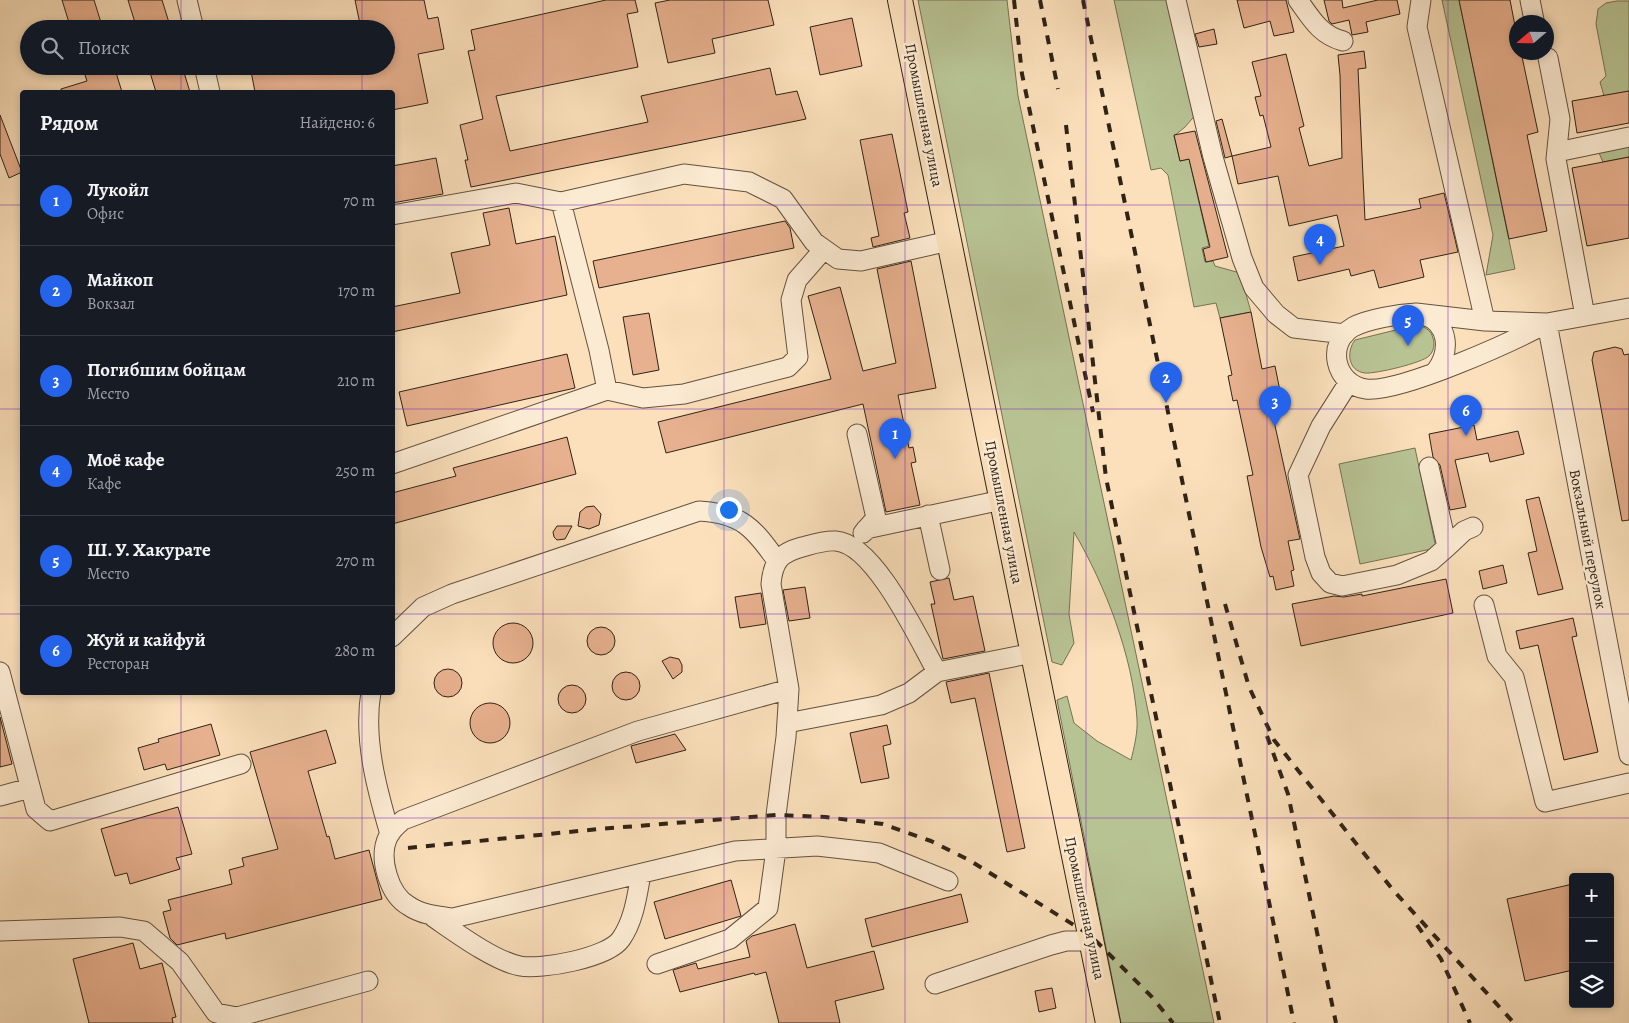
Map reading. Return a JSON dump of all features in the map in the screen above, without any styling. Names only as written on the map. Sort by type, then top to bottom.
[{"type":"main road","name":"Промышленная улица","points":[[900,0],[1108,1023]]},
{"type":"street","points":[[187,0],[192,20]]},
{"type":"street","points":[[1176,0],[1213,157],[1242,258],[1254,288],[1276,314],[1294,328],[1345,334]]},
{"type":"street","points":[[1298,0],[1313,23],[1331,38],[1343,42]]},
{"type":"street","points":[[1421,0],[1417,27],[1485,321]]},
{"type":"street","points":[[1530,0],[1533,15]]},
{"type":"street","points":[[1548,60],[1560,119],[1556,159],[1585,316]]},
{"type":"street","points":[[206,75],[210,90]]},
{"type":"street","points":[[1557,152],[1629,137]]},
{"type":"street","points":[[395,214],[516,193],[561,202],[684,174],[748,182],[783,199],[814,242],[838,259],[861,261],[949,241]]},
{"type":"street","points":[[561,202],[599,350],[607,390]]},
{"type":"street","points":[[395,463],[607,390],[643,398],[684,394],[788,367],[798,357],[791,300],[797,280],[824,249]]},
{"type":"street","points":[[1547,323],[1523,336],[1436,371],[1427,377],[1369,389],[1358,388],[1341,374],[1336,354],[1345,334],[1354,327],[1405,314],[1485,321],[1547,323],[1629,308]]},
{"type":"street","points":[[1421,314],[1436,322],[1446,340],[1443,362],[1436,371]]},
{"type":"street","name":"Вокзальный переулок","points":[[1547,323],[1629,754]]},
{"type":"street","points":[[1349,382],[1321,426],[1298,475],[1315,557],[1321,573],[1330,583],[1342,586],[1397,575],[1431,561],[1464,531],[1473,527]]},
{"type":"street","points":[[850,547],[876,518],[857,434]]},
{"type":"street","points":[[1429,467],[1447,547]]},
{"type":"street","points":[[866,528],[1002,500]]},
{"type":"street","points":[[395,634],[423,607],[452,594],[699,511],[721,512],[742,522],[760,538],[778,561]]},
{"type":"street","points":[[928,515],[940,570]]},
{"type":"street","points":[[656,964],[730,939],[768,908],[776,849],[776,815],[789,689],[771,584],[772,567],[783,554],[800,547],[838,540],[850,547],[876,567],[937,672]]},
{"type":"street","points":[[1484,605],[1497,656],[1514,676],[1545,802],[1629,783]]},
{"type":"street","points":[[787,723],[880,705],[909,693],[937,672],[1033,653]]},
{"type":"street","points":[[0,672],[36,809],[50,821],[241,764]]},
{"type":"street","points":[[641,874],[632,918],[620,941],[603,952],[573,961],[537,967],[519,966],[502,960],[430,915],[407,906],[394,891],[386,871],[384,853],[390,834],[403,820],[638,730],[789,689]]},
{"type":"street","points":[[371,695],[370,727],[374,769],[390,834]]},
{"type":"street","points":[[0,796],[30,788]]},
{"type":"street","points":[[430,915],[453,918],[488,911],[735,851],[817,846],[879,853],[948,881]]},
{"type":"street","points":[[0,932],[120,927],[144,931],[180,962],[222,1019],[237,1017],[368,981]]},
{"type":"street","points":[[935,984],[1051,945],[1066,941],[1091,941]]},
{"type":"green space","points":[[918,0],[1007,0],[1018,96],[1214,1023],[1121,1023],[1057,700],[1067,696],[1074,723],[1097,741],[1131,760],[1136,740],[1137,724],[1130,671],[1107,598],[1074,532],[1069,614],[1074,643],[1062,665],[1052,662]]},
{"type":"green space","points":[[1114,0],[1173,0],[1198,112],[1174,136],[1180,161],[1189,159],[1209,246],[1202,248],[1205,262],[1213,261],[1215,266],[1240,273],[1251,312],[1220,318],[1216,303],[1194,307],[1168,175],[1161,168],[1151,170]]},
{"type":"green space","points":[[1442,0],[1459,0],[1515,269],[1486,275],[1493,235]]},
{"type":"green space","points":[[1629,1],[1629,91],[1604,96],[1600,82],[1606,76],[1596,24],[1598,9],[1606,3]]},
{"type":"green space","points":[[1629,146],[1629,157],[1603,162],[1599,153]]},
{"type":"green space","points":[[1416,325],[1424,327],[1429,331],[1434,340],[1432,352],[1425,359],[1398,368],[1370,373],[1359,372],[1352,365],[1350,350],[1355,340]]},
{"type":"green space","points":[[1415,448],[1436,548],[1360,564],[1339,464]]},
{"type":"building","points":[[62,0],[94,0],[100,20],[68,20]]},
{"type":"building","points":[[128,0],[162,0],[168,20],[134,20]]},
{"type":"building","points":[[355,0],[424,0],[428,19],[438,17],[444,49],[418,54],[428,103],[395,109],[395,90],[255,90],[252,75],[395,75],[395,20],[359,20]]},
{"type":"building","points":[[606,0],[635,0],[638,12],[627,14],[638,67],[496,96],[510,151],[648,122],[641,96],[770,68],[776,95],[797,91],[806,119],[471,187],[465,160],[468,160],[460,125],[483,119],[468,51],[475,50],[471,30]]},
{"type":"building","points":[[670,0],[768,0],[774,25],[712,39],[715,53],[668,63],[655,3]]},
{"type":"building","points":[[1237,0],[1286,0],[1294,32],[1274,36],[1270,21],[1244,28]]},
{"type":"building","points":[[1324,0],[1342,0],[1343,8],[1378,0],[1397,0],[1400,14],[1366,22],[1368,32],[1352,35],[1349,20],[1332,24],[1329,21]]},
{"type":"building","points":[[1459,0],[1510,0],[1513,15],[1509,15],[1509,60],[1523,60],[1538,132],[1527,135],[1547,231],[1509,239]]},
{"type":"building","points":[[852,18],[862,66],[820,75],[810,27]]},
{"type":"building","points":[[1214,29],[1217,44],[1199,47],[1195,34]]},
{"type":"building","points":[[1364,51],[1366,68],[1358,69],[1365,220],[1421,208],[1419,199],[1444,193],[1458,252],[1420,260],[1424,277],[1379,288],[1374,270],[1351,276],[1349,269],[1298,281],[1293,257],[1344,246],[1337,215],[1289,226],[1278,176],[1238,184],[1232,156],[1271,147],[1263,115],[1260,116],[1255,97],[1261,96],[1252,62],[1286,54],[1304,126],[1299,128],[1309,166],[1342,158],[1338,55]]},
{"type":"building","points":[[85,75],[117,75],[121,90],[61,90],[87,81]]},
{"type":"building","points":[[151,75],[185,75],[189,90],[155,90]]},
{"type":"building","points":[[1629,91],[1629,123],[1577,133],[1572,101]]},
{"type":"building","points":[[0,115],[20,167],[20,173],[9,178],[0,154]]},
{"type":"building","points":[[1222,119],[1232,156],[1225,158],[1216,121]]},
{"type":"building","points":[[1195,131],[1228,257],[1206,262],[1203,249],[1210,247],[1189,159],[1180,161],[1174,135]]},
{"type":"building","points":[[892,134],[908,212],[904,213],[910,238],[873,247],[871,238],[879,236],[860,140]]},
{"type":"building","points":[[1629,157],[1629,238],[1587,246],[1572,168]]},
{"type":"building","points":[[436,158],[443,194],[395,202],[395,165]]},
{"type":"building","points":[[509,208],[516,244],[555,236],[567,295],[395,331],[395,306],[460,293],[451,253],[490,245],[483,213]]},
{"type":"building","points":[[785,221],[790,228],[794,248],[599,288],[593,261]]},
{"type":"building","points":[[911,261],[936,388],[898,395],[909,448],[913,447],[916,462],[911,463],[920,505],[886,512],[863,404],[666,453],[658,422],[831,379],[808,296],[840,287],[863,371],[896,363],[877,269]]},
{"type":"building","points":[[1251,312],[1262,369],[1275,366],[1280,391],[1268,394],[1300,539],[1288,541],[1294,570],[1291,571],[1294,586],[1276,590],[1273,576],[1270,577],[1261,547],[1247,476],[1253,475],[1237,400],[1233,401],[1228,376],[1232,375],[1220,318]]},
{"type":"building","points":[[649,313],[659,370],[633,375],[623,317]]},
{"type":"building","points":[[1615,347],[1622,349],[1624,355],[1629,354],[1629,520],[1622,521],[1592,360],[1594,352]]},
{"type":"building","points":[[567,354],[575,388],[407,426],[399,392]]},
{"type":"building","points":[[1474,425],[1477,440],[1518,431],[1524,454],[1490,462],[1488,453],[1455,460],[1466,507],[1450,510],[1440,465],[1433,457],[1429,434]]},
{"type":"building","points":[[567,437],[576,474],[395,523],[395,492],[456,476],[453,468]]},
{"type":"building","points":[[1539,497],[1563,589],[1538,595],[1528,553],[1537,551],[1526,500]]},
{"type":"building","points":[[594,506],[601,514],[599,525],[589,529],[578,526],[580,512],[586,507]]},
{"type":"building","points":[[557,526],[572,526],[565,539],[557,540],[554,537],[553,532]]},
{"type":"building","points":[[1503,565],[1507,583],[1483,589],[1479,571]]},
{"type":"building","points":[[949,578],[954,600],[973,596],[985,651],[943,659],[931,604],[935,604],[930,582]]},
{"type":"building","points":[[1446,579],[1453,613],[1301,646],[1292,604],[1334,596],[1344,597],[1362,594],[1362,596]]},
{"type":"building","points":[[805,587],[810,618],[789,621],[783,590]]},
{"type":"building","points":[[761,593],[766,624],[740,628],[735,597]]},
{"type":"building","points":[[1573,618],[1577,636],[1572,637],[1598,752],[1564,760],[1538,645],[1520,649],[1516,631]]},
{"type":"building","points":[[517,623],[524,626],[530,632],[533,643],[532,651],[524,660],[517,663],[509,663],[502,660],[494,651],[493,639],[496,632],[505,624]]},
{"type":"building","points":[[601,627],[611,631],[615,641],[611,651],[601,655],[591,651],[587,641],[591,631]]},
{"type":"building","points":[[670,657],[679,659],[682,665],[682,672],[673,679],[662,661]]},
{"type":"building","points":[[448,669],[458,673],[462,683],[458,693],[448,697],[438,693],[434,683],[438,673]]},
{"type":"building","points":[[626,672],[636,676],[640,686],[636,696],[626,700],[616,696],[612,686],[616,676]]},
{"type":"building","points":[[989,673],[1025,848],[1007,852],[975,698],[951,703],[946,682]]},
{"type":"building","points":[[572,685],[582,689],[586,699],[582,709],[572,713],[562,709],[558,699],[562,689]]},
{"type":"building","points":[[494,703],[501,706],[507,712],[510,723],[509,731],[501,740],[494,743],[486,743],[479,740],[471,731],[470,719],[473,712],[482,704]]},
{"type":"building","points":[[0,717],[12,764],[0,767]]},
{"type":"building","points":[[211,724],[220,755],[167,770],[165,764],[144,770],[138,748],[159,742],[158,739]]},
{"type":"building","points":[[887,725],[891,744],[883,746],[889,778],[861,783],[850,733]]},
{"type":"building","points":[[326,730],[336,763],[308,771],[327,837],[329,836],[335,859],[369,850],[382,899],[226,939],[225,933],[177,945],[170,938],[163,912],[171,910],[168,900],[232,884],[229,870],[244,866],[242,858],[278,849],[250,752]]},
{"type":"building","points":[[675,734],[686,750],[636,763],[631,746]]},
{"type":"building","points":[[178,807],[192,854],[176,858],[180,869],[130,884],[127,873],[115,876],[101,829]]},
{"type":"building","points":[[731,880],[741,916],[665,939],[654,902]]},
{"type":"building","points":[[1569,885],[1569,971],[1525,981],[1507,899]]},
{"type":"building","points":[[961,894],[968,922],[872,947],[865,919]]},
{"type":"building","points":[[795,924],[807,968],[874,951],[884,989],[835,1001],[840,1023],[779,1023],[766,972],[755,975],[754,973],[680,992],[673,970],[696,963],[698,969],[750,957],[746,941],[752,936]]},
{"type":"building","points":[[133,943],[140,969],[162,963],[176,1017],[172,1018],[173,1023],[89,1023],[73,959]]},
{"type":"building","points":[[1052,988],[1056,1008],[1039,1012],[1035,991]]},
{"type":"railway","points":[[1014,0],[1022,74],[1093,412]]},
{"type":"railway","points":[[1040,0],[1058,89]]},
{"type":"railway","points":[[1083,0],[1294,1023]]},
{"type":"railway","points":[[1066,125],[1106,478],[1220,1023]]},
{"type":"railway","points":[[1225,604],[1249,687],[1274,740],[1393,890],[1514,1023]]},
{"type":"railway","points":[[1267,736],[1288,794],[1336,1023]]},
{"type":"railway","points":[[408,848],[599,829],[776,815],[825,817],[883,824],[931,841],[969,860],[1090,935],[1151,996],[1173,1023]]},
{"type":"railway","points":[[1417,925],[1441,959],[1470,1023]]},
{"type":"place","name":"Моё кафе","points":[[1320,265]]},
{"type":"place","name":"Ш. У. Хакурате","points":[[1408,346]]},
{"type":"place","name":"Майкоп","points":[[1166,403]]},
{"type":"place","name":"Погибшим бойцам","points":[[1275,427]]},
{"type":"place","name":"Жуй и кайфуй","points":[[1466,436]]},
{"type":"place","name":"Лукойл","points":[[895,459]]}]
